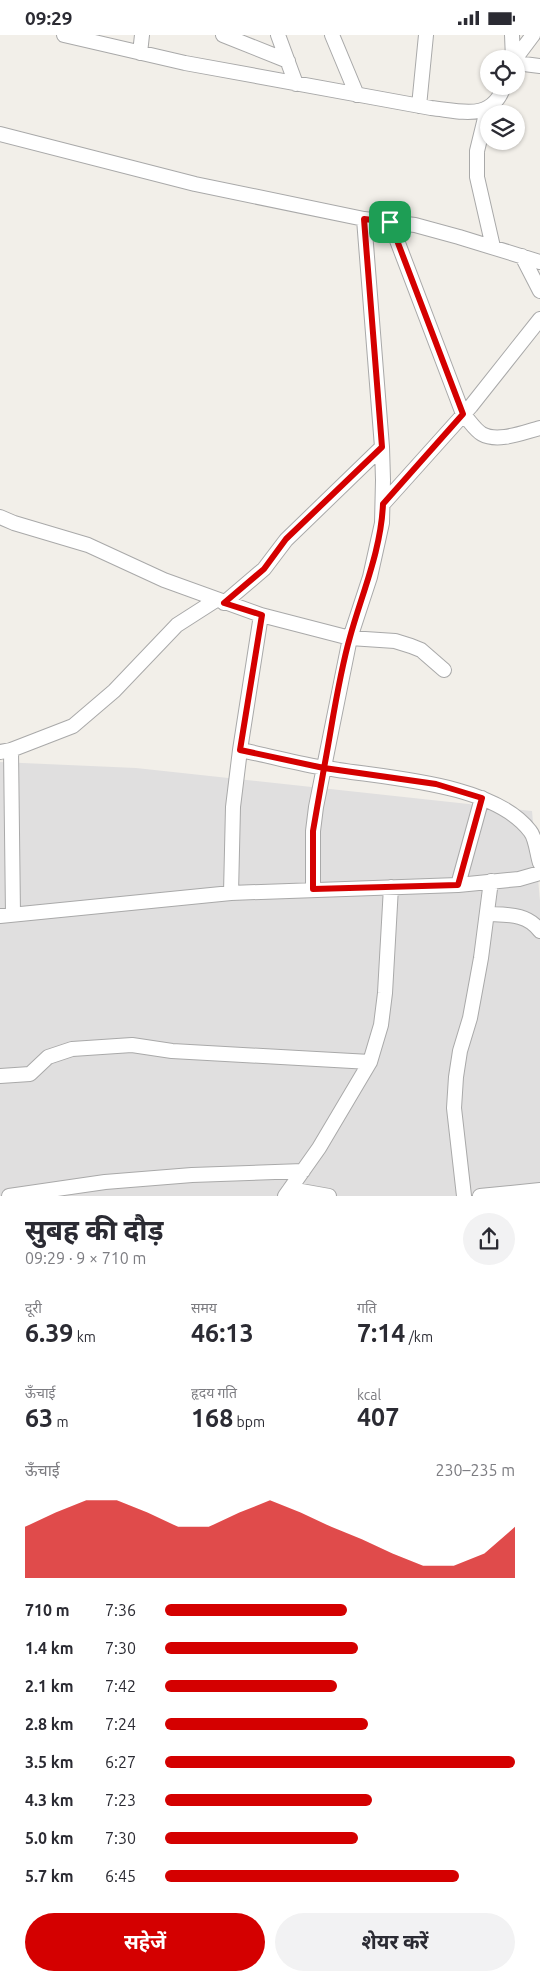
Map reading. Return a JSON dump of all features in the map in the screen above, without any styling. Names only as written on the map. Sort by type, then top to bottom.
[{"type":"street","points":[[64,35],[185,63],[296,84],[419,106],[471,112],[480,111]]},
{"type":"street","points":[[140,53],[142,35]]},
{"type":"street","points":[[223,35],[288,61]]},
{"type":"street","points":[[278,35],[296,84]]},
{"type":"street","points":[[332,35],[357,95]]},
{"type":"street","points":[[419,106],[426,35]]},
{"type":"street","points":[[512,35],[513,50]]},
{"type":"street","points":[[521,50],[533,35]]},
{"type":"street","points":[[525,64],[540,66]]},
{"type":"street","points":[[0,134],[195,184],[364,219],[416,225],[540,262]]},
{"type":"street","points":[[480,139],[477,151],[477,177],[493,247]]},
{"type":"street","points":[[313,889],[313,831],[324,768],[350,638],[370,577],[382,523],[382,447],[364,219]]},
{"type":"street","points":[[390,222],[463,414],[482,434],[492,437],[514,435],[540,428]]},
{"type":"street","points":[[522,256],[540,291]]},
{"type":"street","points":[[383,504],[463,414],[540,319]]},
{"type":"street","points":[[382,447],[286,539],[264,569],[220,602],[177,625],[114,691],[73,727],[6,751],[6,915],[231,893],[458,885],[519,879],[540,873]]},
{"type":"street","points":[[0,517],[88,545],[164,581],[220,602],[350,638],[395,641],[411,646],[421,650],[444,669]]},
{"type":"street","points":[[231,893],[233,807],[240,750],[262,615]]},
{"type":"street","points":[[240,750],[324,768],[436,784],[482,798],[521,821],[531,832],[540,863]]},
{"type":"street","points":[[458,885],[482,798]]},
{"type":"street","points":[[464,1196],[454,1108],[456,1077],[481,958],[491,881]]},
{"type":"street","points":[[329,1196],[288,1192],[324,1141],[370,1062],[381,1025],[385,993],[391,887]]},
{"type":"street","points":[[486,914],[521,916],[535,923],[540,931]]},
{"type":"street","points":[[0,1076],[30,1074],[48,1057],[72,1049],[132,1045],[172,1051],[370,1062]]},
{"type":"street","points":[[9,1196],[115,1181],[192,1175],[303,1171]]},
{"type":"street","points":[[480,1196],[540,1190]]},
{"type":"shaded area","points":[[0,762],[136,768],[532,811],[540,901],[540,1196],[0,1196]]},
{"type":"route","points":[[390,222],[364,219],[382,447],[286,539],[264,569],[224,603],[262,615],[240,750],[324,768],[313,831],[313,889],[458,885],[482,798],[436,784],[324,768],[350,638],[370,577],[382,523],[383,504],[463,414],[390,222]]}]
